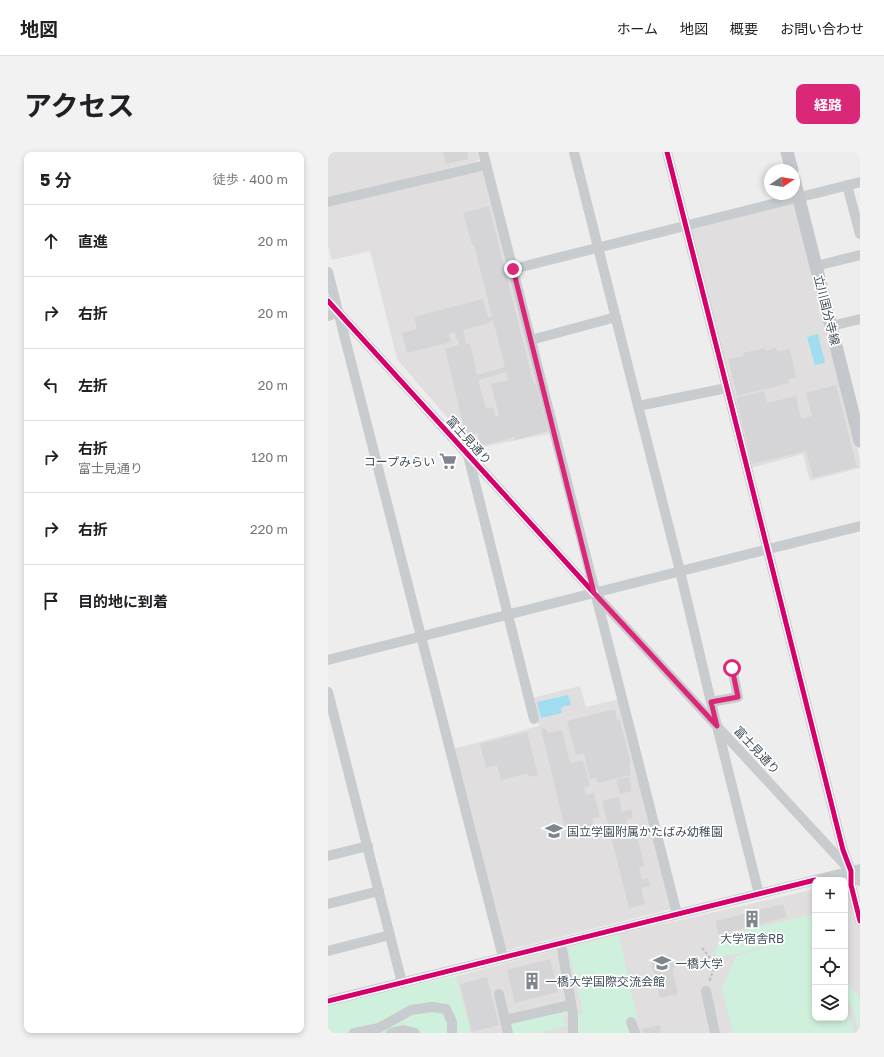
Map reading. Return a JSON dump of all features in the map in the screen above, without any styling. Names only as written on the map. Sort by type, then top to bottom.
[{"type":"main road","points":[[787,152],[790,164]]},
{"type":"main road","name":"立川国分寺線","points":[[800,200],[860,441]]},
{"type":"street","points":[[483,152],[594,593],[677,914]]},
{"type":"street","points":[[574,152],[680,571],[759,894]]},
{"type":"street","points":[[667,152],[843,850],[855,870],[851,885],[860,921]]},
{"type":"street","points":[[328,202],[486,165]]},
{"type":"street","points":[[800,198],[860,182]]},
{"type":"street","points":[[847,185],[860,234]]},
{"type":"street","points":[[513,269],[791,200]]},
{"type":"street","points":[[816,266],[860,255]]},
{"type":"street","points":[[328,272],[333,314],[421,636],[503,957]]},
{"type":"street","name":"富士見通り","points":[[328,301],[333,314],[468,454],[717,726],[855,870],[860,881]]},
{"type":"street","points":[[531,340],[616,317]]},
{"type":"street","points":[[831,326],[860,319]]},
{"type":"street","points":[[638,406],[727,388]]},
{"type":"street","points":[[468,454],[534,719]]},
{"type":"street","points":[[328,660],[860,526]]},
{"type":"street","points":[[711,702],[738,697],[732,668]]},
{"type":"street","points":[[328,692],[402,983]]},
{"type":"street","points":[[328,856],[368,846]]},
{"type":"street","points":[[827,877],[855,870]]},
{"type":"street","points":[[328,1001],[812,881]]},
{"type":"street","points":[[328,904],[379,891]]},
{"type":"street","points":[[328,951],[390,935]]},
{"type":"street","points":[[562,949],[573,1015],[572,1033]]},
{"type":"street","points":[[706,991],[716,1033]]},
{"type":"street","points":[[499,994],[508,1033]]},
{"type":"street","points":[[505,1020],[571,1005]]},
{"type":"street","points":[[354,1033],[379,1028],[411,1010],[432,1007],[446,1009],[452,1022],[452,1033]]},
{"type":"street","points":[[631,1022],[635,1033]]},
{"type":"street","points":[[391,1033],[403,1030],[414,1033]]},
{"type":"path","points":[[702,948],[715,966],[706,991]]},
{"type":"shaded area","points":[[328,152],[477,152],[479,159],[476,162],[328,197]]},
{"type":"shaded area","points":[[485,168],[552,433],[474,449],[397,359],[370,251],[332,260],[328,246],[328,207]]},
{"type":"shaded area","points":[[796,203],[860,460],[860,468],[810,481],[803,454],[751,468],[691,230]]},
{"type":"shaded area","points":[[580,686],[586,707],[619,699],[672,909],[504,951],[453,749],[539,726],[532,698]]},
{"type":"shaded area","name":"一橋大学","points":[[848,881],[860,928],[860,1033],[328,1033],[328,1005],[456,976],[619,934],[812,890],[812,1021],[848,1021]]},
{"type":"green space","points":[[812,915],[812,1021],[848,1021],[848,1012],[854,1033],[733,1033],[722,989],[736,956],[775,944],[714,958],[720,936]]},
{"type":"green space","points":[[619,934],[637,1018],[626,1021],[631,1033],[574,1033],[575,1014],[583,1013],[568,948]]},
{"type":"green space","points":[[456,976],[471,1033],[455,1033],[454,1019],[432,1004],[378,1026],[342,1033],[328,1033],[328,1005]]},
{"type":"green space","points":[[848,983],[860,999],[860,1033],[853,1009],[848,1002]]},
{"type":"green space","points":[[570,1007],[571,1014],[563,1016],[566,1026],[538,1033],[511,1033],[509,1021]]},
{"type":"green space","points":[[431,1010],[443,1012],[449,1023],[450,1033],[422,1033],[403,1028],[378,1033],[412,1013]]},
{"type":"water","points":[[818,334],[825,363],[815,365],[807,337]]},
{"type":"water","points":[[568,695],[571,705],[561,707],[562,713],[541,718],[537,702]]},
{"type":"building","points":[[443,152],[467,152],[468,159],[446,164]]},
{"type":"building","points":[[489,206],[534,385],[536,384],[548,431],[515,440],[515,437],[481,446],[478,433],[466,436],[445,349],[459,345],[455,332],[449,334],[451,342],[407,353],[402,333],[417,329],[414,317],[483,299],[488,317],[492,316],[474,245],[472,245],[463,213]],"holes":[[[493,320],[505,367],[477,375],[470,343],[466,344],[463,330],[490,323],[489,322]],[[506,372],[508,380],[491,384],[499,416],[495,417],[493,407],[486,409],[478,380]]]},
{"type":"building","points":[[765,348],[765,351],[776,348],[777,352],[790,349],[796,378],[788,379],[789,383],[737,396],[728,359],[743,356],[743,353]]},
{"type":"building","points":[[836,385],[857,467],[813,478],[806,451],[752,464],[736,398],[764,391],[767,403],[796,396],[801,419],[812,416],[806,393]]},
{"type":"building","points":[[615,709],[617,720],[620,720],[631,764],[629,765],[631,775],[598,783],[596,778],[590,779],[584,753],[576,755],[567,721]]},
{"type":"building","points":[[545,728],[548,733],[562,730],[570,763],[583,760],[590,786],[584,788],[586,795],[594,793],[600,817],[592,819],[596,836],[581,839],[580,833],[567,836],[541,729]]},
{"type":"building","points":[[527,732],[538,775],[529,777],[528,773],[501,780],[497,765],[486,768],[480,744]]},
{"type":"building","points":[[629,777],[632,791],[620,794],[616,780]]},
{"type":"building","points":[[619,797],[622,812],[631,809],[633,818],[626,819],[629,829],[635,827],[644,866],[639,868],[642,880],[648,878],[650,886],[641,888],[645,904],[629,908],[602,801]]},
{"type":"building","name":"大学宿舎RB","points":[[783,904],[787,917],[718,935],[716,921]]},
{"type":"building","points":[[669,956],[670,962],[675,960],[676,968],[672,969],[678,994],[660,998],[650,959]]},
{"type":"building","name":"一橋大学国際交流会館","points":[[550,959],[558,992],[515,1003],[507,970]]},
{"type":"building","points":[[487,977],[499,1025],[472,1032],[460,984]]},
{"type":"building","points":[[660,1025],[661,1033],[643,1033],[642,1029]]},
{"type":"cycle path","points":[[667,152],[843,850],[851,871],[851,885],[860,921]]},
{"type":"cycle path","points":[[328,301],[594,593]]},
{"type":"cycle path","points":[[328,1001],[812,881]]},
{"type":"place","name":"コープみらい","points":[[448,461]]},
{"type":"place","name":"国立学園附属かたばみ幼稚園","points":[[554,831]]},
{"type":"place","name":"大学宿舎RB","points":[[752,919]]},
{"type":"place","name":"一橋大学","points":[[662,963]]},
{"type":"place","name":"一橋大学国際交流会館","points":[[532,981]]},
{"type":"route","points":[[513,269],[594,593],[717,726],[711,702],[738,697],[732,668]]}]
